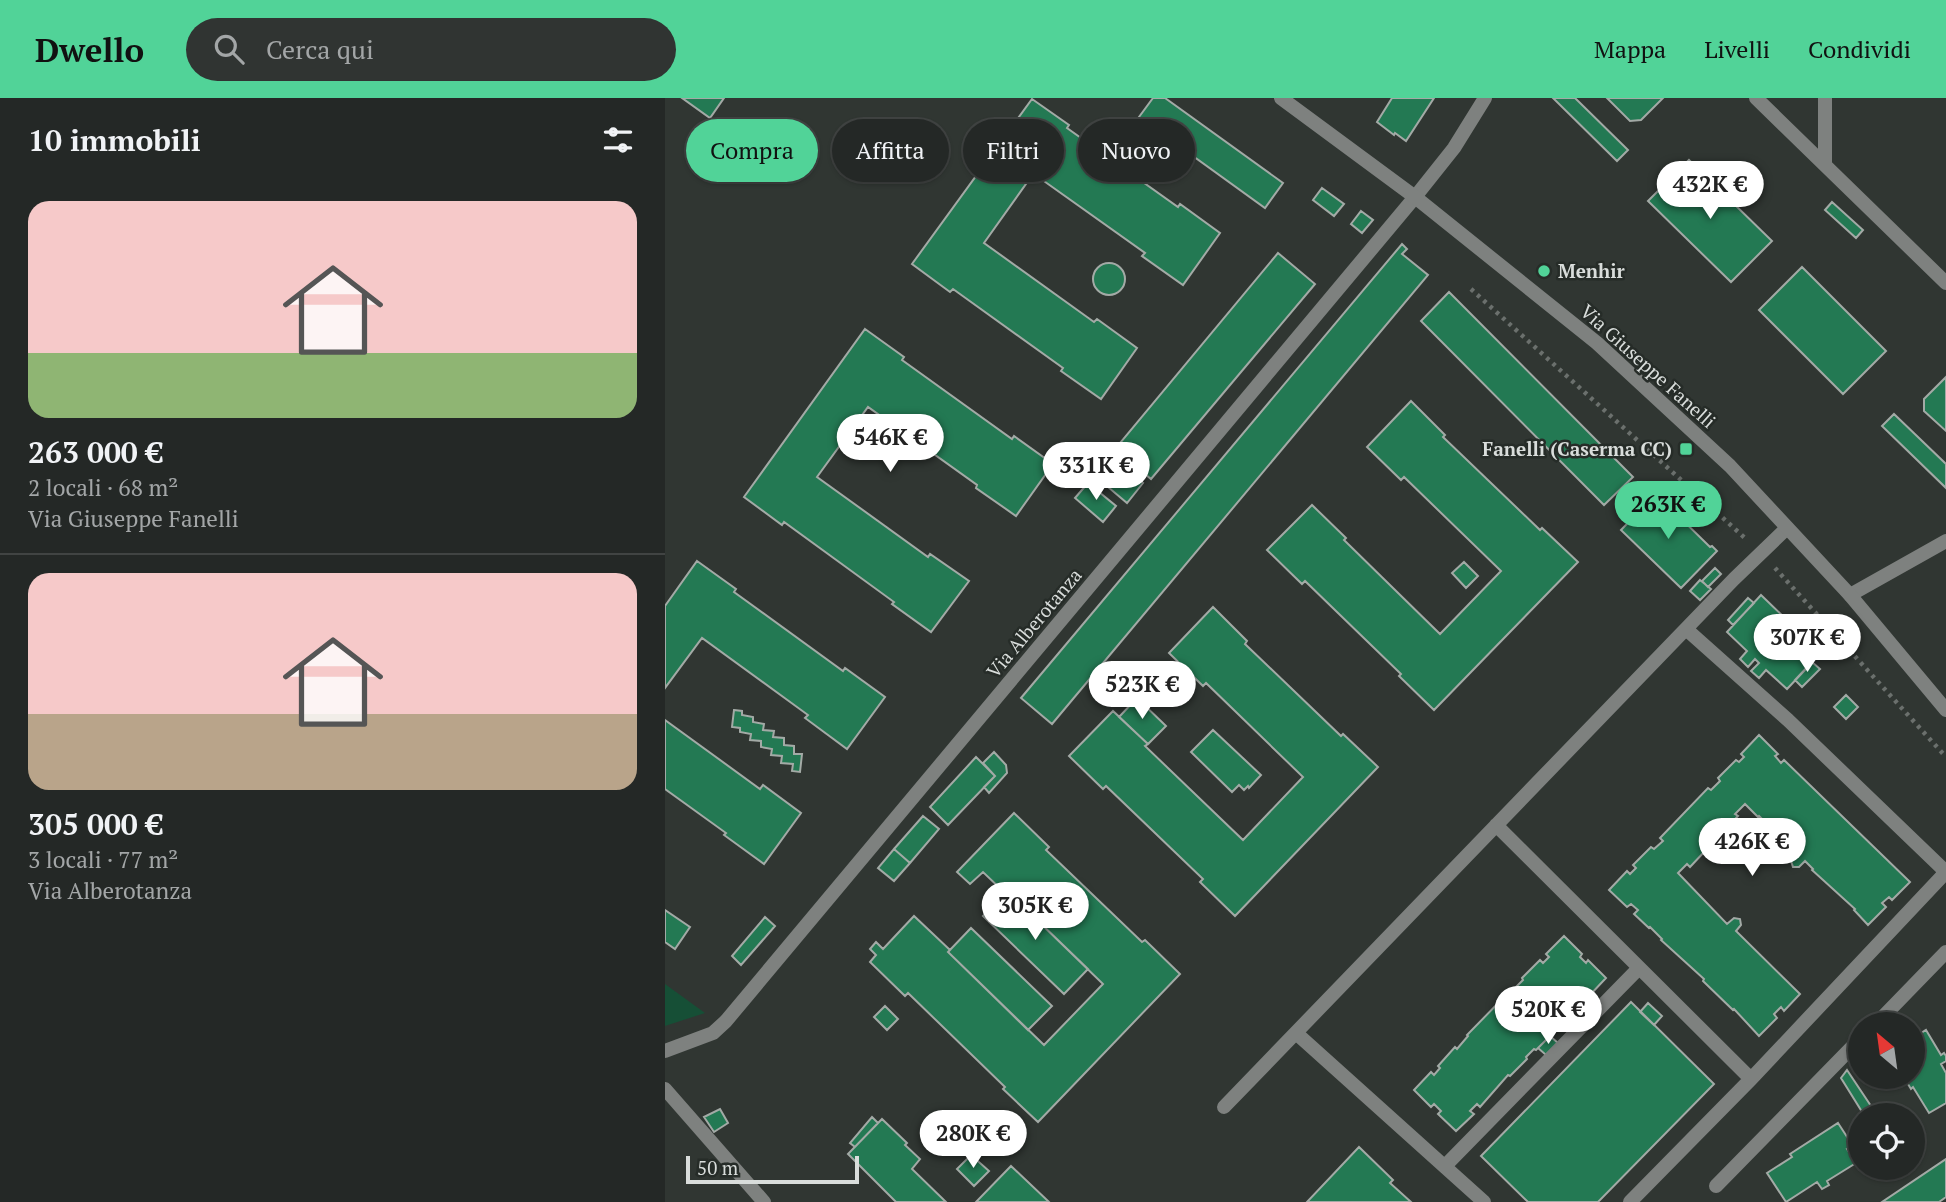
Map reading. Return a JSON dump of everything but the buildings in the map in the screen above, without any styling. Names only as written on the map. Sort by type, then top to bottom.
[{"type":"street","name":"Via Giuseppe Fanelli","points":[[1281,98],[1415,197],[1597,343],[1730,466],[1850,595],[1946,710]]},
{"type":"street","name":"Via Alberotanza","points":[[665,1051],[713,1033],[726,1021],[1415,197],[1454,148],[1485,98]]},
{"type":"street","points":[[1756,98],[1946,283]]},
{"type":"street","points":[[1825,98],[1825,163]]},
{"type":"street","points":[[1224,1107],[1734,579],[1787,528]]},
{"type":"street","points":[[1850,595],[1946,541]]},
{"type":"street","points":[[1630,1202],[1751,1079],[1946,872],[1788,720],[1686,629]]},
{"type":"street","points":[[1496,825],[1751,1079]]},
{"type":"street","points":[[1887,1012],[1946,952]]},
{"type":"street","points":[[1445,1166],[1639,968]]},
{"type":"street","points":[[1296,1032],[1484,1202]]},
{"type":"street","points":[[1716,1186],[1848,1051]]},
{"type":"street","points":[[665,1089],[764,1202]]},
{"type":"path","points":[[1471,289],[1746,540]]},
{"type":"path","points":[[1775,568],[1946,757]]},
{"type":"green space","points":[[665,984],[705,1013],[665,1026]]},
{"type":"place","name":"Menhir","points":[[1544,271]]},
{"type":"place","name":"Fanelli (Caserma CC)","points":[[1686,449]]}]
